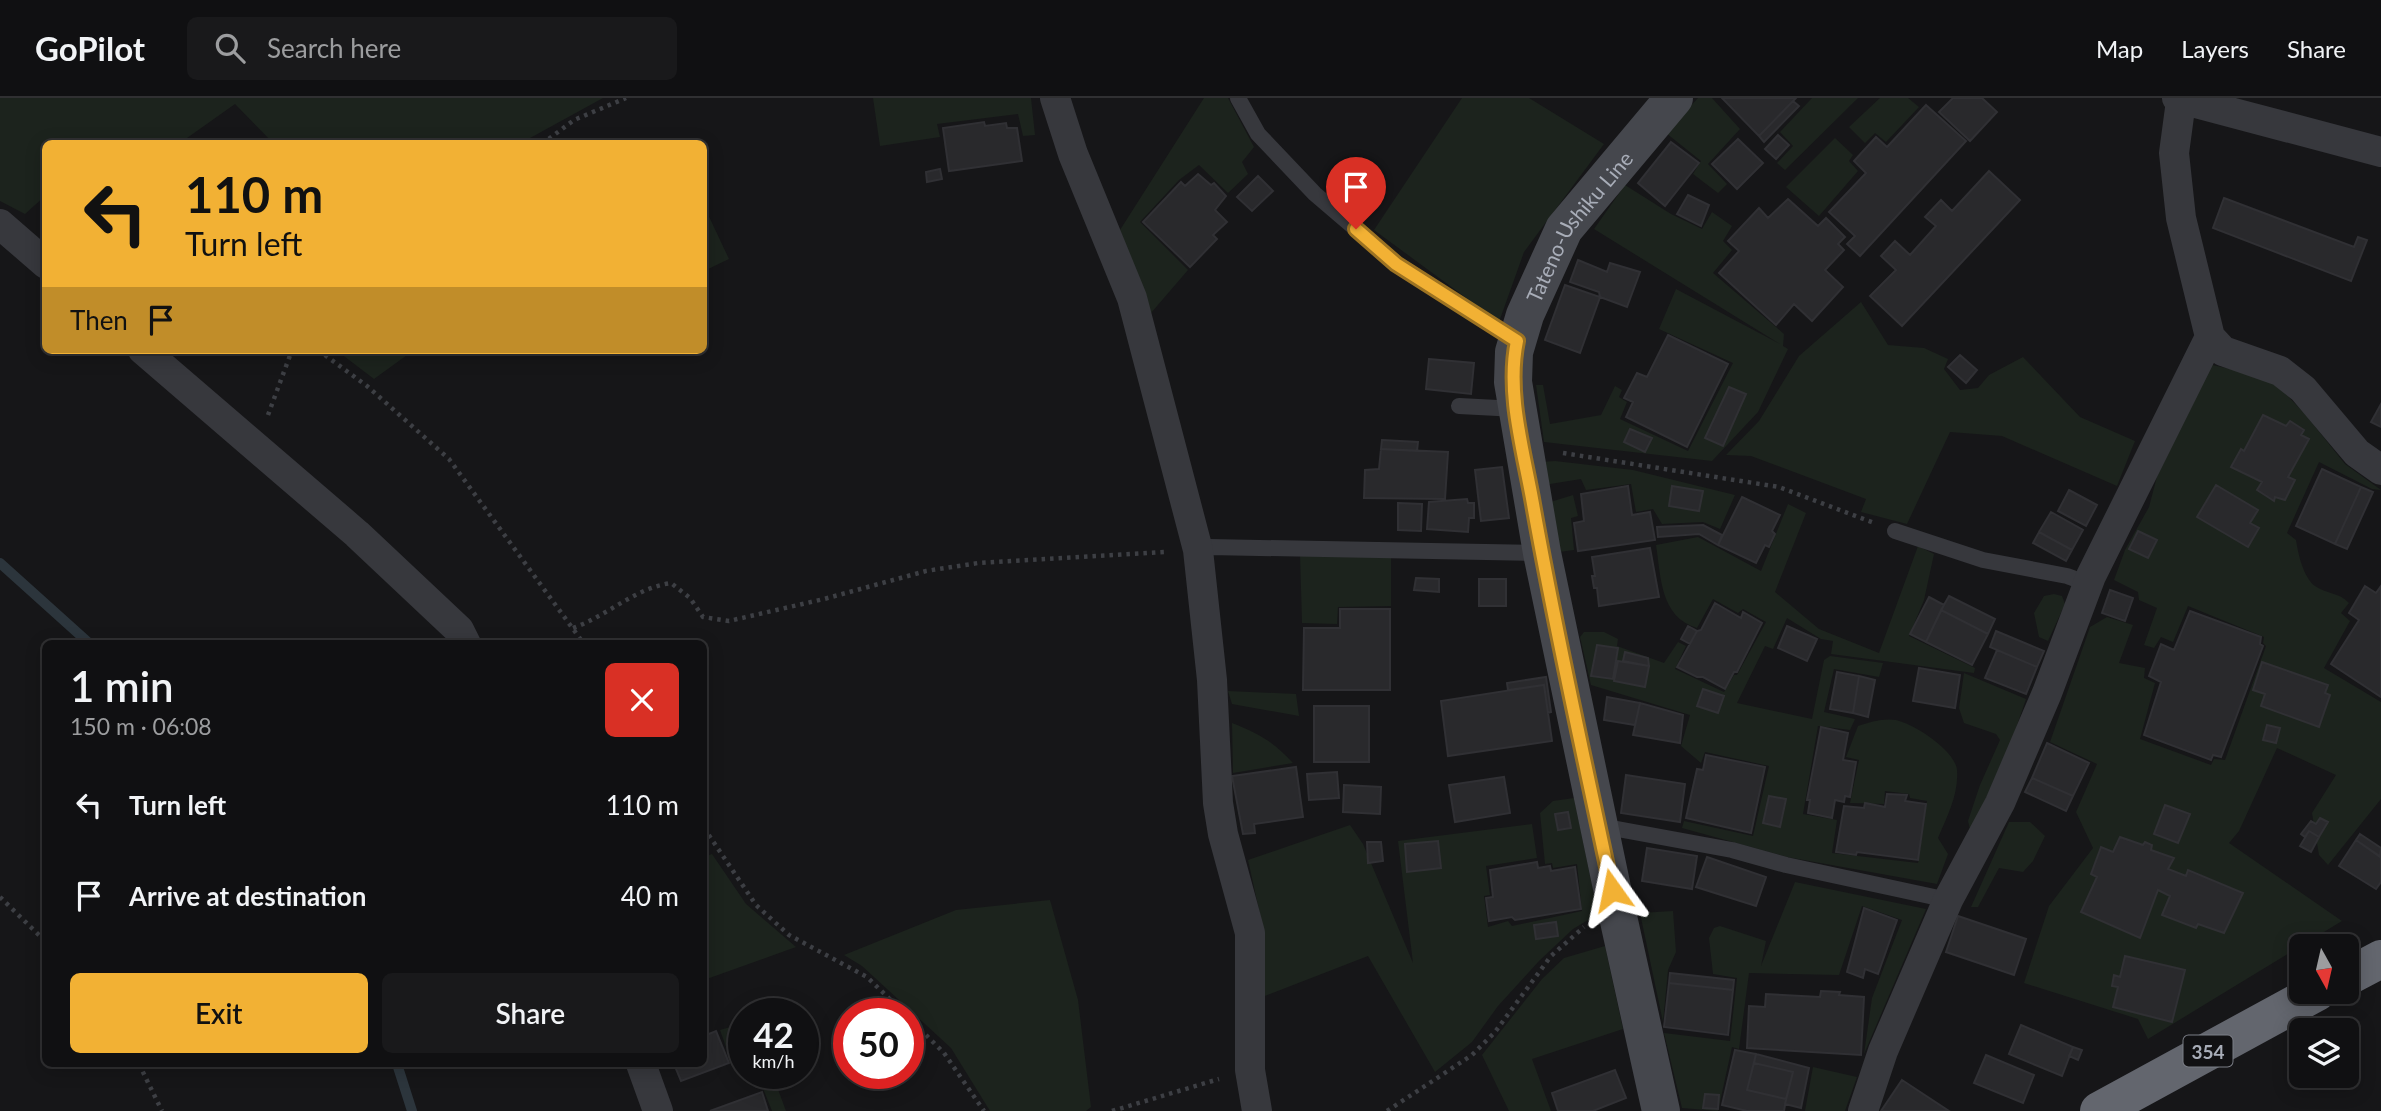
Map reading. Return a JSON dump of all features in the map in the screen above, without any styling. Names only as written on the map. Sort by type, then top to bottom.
[{"type":"highway","points":[[2359,971],[2381,959]]},
{"type":"highway","name":"354","points":[[2099,1111],[2295,1004]]},
{"type":"main road","name":"Tateno-Ushiku Line","points":[[1661,1111],[1542,554],[1513,382],[1517,341],[1534,292],[1564,229],[1674,98]]},
{"type":"street","points":[[1055,98],[1073,154],[1132,298],[1198,550],[1212,680],[1218,803],[1223,834],[1250,933],[1250,1070],[1257,1111]]},
{"type":"street","points":[[2381,152],[2179,99],[2174,153],[2181,218],[2210,337],[2223,351],[2280,371],[2303,389],[2357,453],[2381,470]]},
{"type":"street","points":[[0,224],[42,261]]},
{"type":"street","points":[[1863,1111],[1884,1051],[1948,900],[2000,803],[2047,693],[2089,584],[2210,337]]},
{"type":"street","points":[[149,354],[357,534],[459,630],[464,640]]},
{"type":"street","points":[[642,1067],[658,1111]]},
{"type":"lane","points":[[1238,98],[1258,134],[1315,194],[1396,264],[1517,341]]},
{"type":"lane","points":[[1459,406],[1517,409]]},
{"type":"lane","points":[[1895,531],[1983,560],[2067,576],[2089,584]]},
{"type":"lane","points":[[1198,550],[1209,547],[1542,554]]},
{"type":"lane","points":[[1598,825],[1732,850],[1786,865],[1948,900]]},
{"type":"path","points":[[548,140],[575,120],[626,98]]},
{"type":"path","points":[[256,449],[291,354]]},
{"type":"path","points":[[323,354],[367,386],[449,459],[581,640]]},
{"type":"path","points":[[1524,452],[1563,453],[1779,487],[1895,531]]},
{"type":"path","points":[[573,628],[590,622],[651,587],[671,583],[691,598],[703,617],[729,621],[926,571],[978,563],[1198,550]]},
{"type":"path","points":[[707,832],[749,895],[789,935],[867,977],[889,998]]},
{"type":"path","points":[[0,897],[42,938]]},
{"type":"path","points":[[1387,1111],[1472,1055],[1495,1032],[1551,956],[1587,925],[1617,912]]},
{"type":"path","points":[[924,1033],[944,1053],[984,1111]]},
{"type":"path","points":[[140,1067],[162,1111]]},
{"type":"path","points":[[1112,1111],[1250,1070]]},
{"type":"shaded area","points":[[0,98],[603,98],[526,140],[270,140],[235,104],[184,140],[42,140],[42,199],[25,214],[0,201]]},
{"type":"shaded area","points":[[873,98],[1031,98],[1035,135],[1023,136],[1018,114],[937,124],[940,137],[880,146]]},
{"type":"shaded area","points":[[1204,98],[1228,98],[1254,147],[1242,162],[1248,174],[1228,193],[1199,165],[1179,180],[1140,222],[1188,270],[1151,313],[1120,230]]},
{"type":"shaded area","points":[[1462,98],[1529,98],[1604,144],[1524,252],[1499,322],[1374,230]]},
{"type":"shaded area","points":[[1698,98],[1712,98],[1740,129],[1708,164],[1727,184],[1718,193],[1693,174],[1701,161],[1666,133]]},
{"type":"shaded area","points":[[1812,98],[1858,98],[1785,170],[1777,163],[1793,146],[1780,132]]},
{"type":"shaded area","points":[[1880,98],[1908,98],[1919,107],[1886,142],[1875,133],[1865,143],[1849,127]]},
{"type":"shaded area","points":[[1835,138],[1853,155],[1849,161],[1858,171],[1819,216],[1786,187]]},
{"type":"shaded area","points":[[1625,185],[1671,214],[1702,229],[1712,212],[1732,226],[1723,241],[1732,250],[1713,273],[1784,334],[1783,346],[1788,349],[1758,412],[1712,461],[1544,442],[1536,385],[1543,385],[1550,424],[1601,415],[1615,386],[1622,390],[1619,397],[1627,402],[1620,419],[1688,451],[1733,363],[1659,329],[1676,289],[1780,344],[1594,229]]},
{"type":"shaded area","points":[[707,212],[729,259],[707,270]]},
{"type":"shaded area","points":[[1861,302],[1888,345],[1924,348],[1948,359],[1944,369],[1960,390],[1978,388],[1989,375],[2023,357],[2080,417],[2135,441],[2117,486],[2002,436],[1950,432],[1907,524],[1861,512],[1866,499],[1751,456],[1726,455],[1759,421],[1799,356]]},
{"type":"shaded area","points":[[341,354],[408,354],[374,379]]},
{"type":"shaded area","points":[[2208,364],[2261,376],[2282,390],[2345,464],[2381,490],[2372,489],[2319,462],[2287,533],[2296,540],[2302,564],[2311,582],[2319,589],[2349,603],[2341,613],[2350,621],[2324,668],[2381,702],[2381,799],[2328,865],[2319,855],[2312,813],[2336,775],[2277,748],[2239,831],[2229,843],[2342,921],[2321,934],[2289,934],[2289,953],[2148,1039],[2138,1019],[2024,983],[2049,906],[2093,848],[2076,812],[2097,764],[2050,742],[2090,627],[2107,617],[2133,625],[2119,663],[2145,668],[2144,678],[2155,683],[2140,739],[2211,765],[2214,759],[2225,760],[2266,646],[2263,643],[2264,637],[2188,606],[2173,642],[2161,637],[2154,648],[2144,645],[2157,608],[2139,600],[2138,592],[2114,580],[2125,550],[2149,507],[2159,469]],"holes":[[[2263,415],[2286,426],[2291,422],[2304,429],[2301,435],[2308,439],[2288,477],[2294,481],[2285,500],[2275,497],[2273,501],[2257,491],[2262,482],[2231,467],[2241,449],[2244,451]],[[2216,485],[2258,510],[2250,523],[2259,529],[2248,547],[2197,517]],[[2262,662],[2328,685],[2325,693],[2329,695],[2319,727],[2261,706],[2265,694],[2253,690]],[[2190,815],[2178,843],[2154,834]],[[2120,837],[2143,845],[2145,842],[2152,844],[2151,850],[2173,858],[2168,869],[2186,876],[2189,870],[2242,892],[2224,933],[2198,924],[2195,928],[2163,915],[2170,896],[2158,890],[2140,938],[2081,912],[2097,877],[2091,873],[2100,848],[2113,852]],[[2126,956],[2184,970],[2172,1022],[2114,1007],[2118,987],[2112,985],[2114,976],[2120,977]]]},
{"type":"shaded area","points":[[1555,461],[1633,470],[1735,495],[1720,529],[1703,522],[1662,524],[1653,509],[1636,512],[1631,484],[1586,490],[1581,479],[1544,485],[1541,462]],"holes":[[[1672,486],[1702,491],[1699,511],[1669,506]]]},
{"type":"shaded area","points":[[1573,495],[1578,516],[1571,518],[1574,550],[1559,552],[1547,503]]},
{"type":"shaded area","points":[[1788,504],[1806,513],[1775,592],[1819,629],[1879,653],[1918,546],[1934,554],[1924,600],[1909,636],[1975,668],[1974,673],[1831,654],[1833,641],[1821,639],[1787,618],[1773,649],[1765,646],[1737,703],[1812,719],[1824,660],[1830,656],[1883,663],[1879,677],[1834,669],[1824,712],[1855,719],[1850,730],[1818,726],[1803,814],[1837,820],[1832,853],[1918,863],[1927,801],[1910,798],[1909,794],[1885,791],[1884,804],[1850,803],[1859,760],[1846,757],[1858,726],[1877,721],[1904,722],[1942,746],[1955,762],[1957,770],[1954,797],[1938,838],[1948,854],[1937,884],[1787,857],[1682,828],[1684,821],[1753,836],[1769,766],[1705,752],[1701,763],[1681,746],[1690,715],[1591,685],[1580,637],[1584,632],[1604,632],[1618,639],[1617,646],[1664,663],[1678,642],[1686,646],[1675,669],[1724,692],[1734,675],[1737,675],[1766,622],[1743,609],[1738,613],[1713,599],[1697,628],[1685,623],[1669,605],[1661,582],[1656,545],[1698,537],[1761,571]],"holes":[[[1625,652],[1648,658],[1645,687],[1615,681],[1618,661],[1623,661]],[[1703,689],[1724,696],[1718,713],[1697,705]]]},
{"type":"shaded area","points":[[1300,554],[1391,557],[1391,606],[1338,607],[1337,624],[1302,623]]},
{"type":"shaded area","points":[[2044,596],[2062,596],[2065,604],[2048,641],[2039,637],[2034,613]]},
{"type":"shaded area","points":[[1964,673],[2026,699],[2013,737],[1971,833],[1968,821],[2000,740],[1996,734],[1964,723],[1959,708]]},
{"type":"shaded area","points":[[1228,691],[1296,694],[1299,716],[1232,704]]},
{"type":"shaded area","points":[[1232,723],[1265,739],[1293,763],[1233,773]]},
{"type":"shaded area","points":[[1574,798],[1598,914],[1573,929],[1539,961],[1498,1006],[1472,1042],[1435,1072],[1368,956],[1262,997],[1263,928],[1248,860],[1350,825],[1363,844],[1413,963],[1398,841],[1532,824],[1537,858],[1486,866],[1490,895],[1484,896],[1488,927],[1508,921],[1512,926],[1582,911],[1577,864],[1553,868],[1552,863],[1545,864],[1540,813],[1553,801]]},
{"type":"shaded area","points":[[2009,822],[2030,822],[2045,836],[2033,861],[2023,872],[1999,868],[1978,907],[1971,907]]},
{"type":"shaded area","points":[[712,854],[746,904],[796,947],[707,979],[707,856]]},
{"type":"shaded area","points":[[1795,882],[1926,909],[1864,1054],[1872,998],[1902,920],[1862,906],[1839,975],[1749,973],[1739,1049],[1732,1047],[1718,1111],[1682,1108],[1664,1033],[1730,1041],[1737,978],[1713,974],[1709,938],[1714,928],[1720,926],[1766,941],[1761,966]]},
{"type":"shaded area","points":[[1050,900],[1078,1000],[1091,1107],[1086,1111],[990,1111],[951,1048],[924,1023],[924,998],[897,998],[862,966],[844,955],[956,910]]},
{"type":"shaded area","points":[[1673,911],[1676,952],[1668,970],[1663,1022],[1640,913]]},
{"type":"shaded area","points":[[1605,946],[1623,1029],[1532,1059],[1551,1111],[1509,1111],[1482,1055],[1542,979],[1564,958]]},
{"type":"shaded area","points":[[728,1028],[728,1053],[720,1030]]},
{"type":"shaded area","points":[[1813,1067],[1857,1077],[1845,1111],[1805,1111]]},
{"type":"shaded area","points":[[763,1089],[778,1089],[786,1111],[772,1111]]},
{"type":"building","points":[[1722,98],[1796,98],[1759,136]]},
{"type":"building","points":[[1953,98],[1982,98],[1997,112],[1970,141],[1939,112]]},
{"type":"building","points":[[1793,101],[1799,106],[1764,142],[1759,136]]},
{"type":"building","points":[[1926,105],[1966,141],[1860,256],[1847,244],[1855,236],[1829,212],[1866,173],[1854,161],[1876,137],[1887,147]]},
{"type":"building","points":[[984,122],[985,126],[1006,123],[1007,128],[1017,128],[1022,161],[949,171],[943,128]]},
{"type":"building","points":[[1778,135],[1789,145],[1776,159],[1765,149]]},
{"type":"building","points":[[1738,139],[1763,163],[1737,189],[1712,164]]},
{"type":"building","points":[[1671,142],[1699,163],[1665,206],[1638,183]]},
{"type":"building","points":[[940,169],[942,179],[927,182],[926,172]]},
{"type":"building","points":[[1989,171],[2020,200],[1902,326],[1870,296],[1896,270],[1881,256],[1895,241],[1910,255],[1936,226],[1925,217],[1941,200],[1952,211]]},
{"type":"building","points":[[1198,174],[1211,185],[1214,183],[1226,196],[1215,210],[1227,222],[1213,235],[1217,239],[1190,267],[1143,222],[1181,182],[1185,186]]},
{"type":"building","points":[[1258,176],[1273,191],[1252,211],[1237,197]]},
{"type":"building","points":[[1688,195],[1709,205],[1701,226],[1677,214]]},
{"type":"building","points":[[2224,198],[2354,247],[2358,237],[2367,240],[2351,281],[2213,228]]},
{"type":"building","points":[[1788,199],[1818,226],[1826,218],[1845,237],[1838,244],[1844,250],[1825,270],[1843,287],[1812,321],[1794,304],[1776,325],[1719,273],[1739,251],[1728,241],[1759,208],[1768,218]]},
{"type":"building","points":[[1578,260],[1607,272],[1610,263],[1640,272],[1627,307],[1600,297],[1599,292],[1570,282]]},
{"type":"building","points":[[1565,285],[1600,297],[1580,353],[1545,340]]},
{"type":"building","points":[[1668,335],[1728,364],[1687,447],[1626,417],[1633,402],[1624,398],[1637,373],[1647,377]]},
{"type":"building","points":[[1960,355],[1977,370],[1966,383],[1948,367]]},
{"type":"building","points":[[1429,359],[1474,363],[1471,394],[1426,389]]},
{"type":"building","points":[[1729,387],[1746,394],[1723,446],[1705,438]]},
{"type":"building","points":[[2381,404],[2381,427],[2371,422]]},
{"type":"building","points":[[2263,415],[2286,426],[2290,421],[2304,430],[2301,435],[2309,439],[2288,477],[2295,480],[2285,500],[2275,497],[2274,501],[2257,490],[2262,482],[2231,467],[2241,449],[2244,451]]},
{"type":"building","points":[[1630,429],[1652,438],[1645,452],[1624,442]]},
{"type":"building","points":[[1382,440],[1418,442],[1417,451],[1381,449]]},
{"type":"building","points":[[1381,449],[1448,452],[1445,499],[1364,498],[1365,470],[1379,469]]},
{"type":"building","points":[[1502,467],[1509,518],[1481,521],[1475,470]]},
{"type":"building","points":[[2322,469],[2361,487],[2335,544],[2296,526]]},
{"type":"building","points":[[2216,485],[2258,510],[2250,523],[2259,528],[2248,547],[2197,517]]},
{"type":"building","points":[[1628,486],[1632,515],[1650,512],[1655,540],[1578,551],[1574,523],[1584,521],[1581,494]]},
{"type":"building","points":[[1672,486],[1703,491],[1699,511],[1669,506]]},
{"type":"building","points":[[2361,487],[2373,492],[2347,549],[2335,544]]},
{"type":"building","points":[[2069,490],[2097,505],[2086,526],[2058,511]]},
{"type":"building","points":[[1742,497],[1780,515],[1772,531],[1775,534],[1769,547],[1765,545],[1756,563],[1718,545]]},
{"type":"building","points":[[1467,499],[1468,503],[1474,503],[1474,518],[1469,518],[1468,532],[1427,529],[1429,502]]},
{"type":"building","points":[[1398,503],[1422,504],[1421,531],[1398,530]]},
{"type":"building","points":[[2051,512],[2083,530],[2072,550],[2039,532]]},
{"type":"building","points":[[1703,525],[1722,535],[1718,545],[1699,534],[1658,537],[1657,527]]},
{"type":"building","points":[[2138,531],[2157,540],[2148,558],[2129,549]]},
{"type":"building","points":[[2039,532],[2072,550],[2066,561],[2033,543]]},
{"type":"building","points":[[1650,548],[1659,597],[1599,606],[1597,588],[1594,588],[1592,576],[1595,576],[1592,557]]},
{"type":"building","points":[[1416,578],[1439,579],[1439,592],[1414,590]]},
{"type":"building","points":[[1479,579],[1506,579],[1506,606],[1479,606]]},
{"type":"building","points":[[2365,586],[2376,593],[2381,586],[2381,697],[2331,664],[2359,620],[2349,613]]},
{"type":"building","points":[[2110,590],[2133,598],[2125,621],[2102,613]]},
{"type":"building","points":[[1949,596],[1995,619],[1988,634],[1941,610]]},
{"type":"building","points":[[1929,597],[1944,605],[1926,642],[1910,634]]},
{"type":"building","points":[[1715,603],[1741,618],[1743,612],[1762,623],[1737,672],[1734,672],[1725,689],[1677,667]]},
{"type":"building","points":[[1340,609],[1390,609],[1390,690],[1303,690],[1304,628],[1340,628]]},
{"type":"building","points":[[1941,610],[1988,634],[1972,665],[1926,642]]},
{"type":"building","points":[[2190,611],[2261,637],[2260,644],[2263,646],[2221,757],[2213,755],[2211,760],[2144,735],[2161,682],[2149,676],[2161,644],[2174,650]]},
{"type":"building","points":[[1688,626],[1697,631],[1690,644],[1681,639]]},
{"type":"building","points":[[1787,626],[1817,639],[1807,661],[1778,648]]},
{"type":"building","points":[[1996,631],[2044,651],[2037,667],[1990,647]]},
{"type":"building","points":[[1597,645],[1618,648],[1613,679],[1591,676]]},
{"type":"building","points":[[1997,650],[2037,667],[2026,694],[1985,678]]},
{"type":"building","points":[[1625,652],[1648,658],[1649,666],[1623,661]]},
{"type":"building","points":[[1618,661],[1649,666],[1645,687],[1614,681]]},
{"type":"building","points":[[2262,662],[2328,685],[2325,693],[2330,695],[2319,727],[2261,706],[2265,694],[2253,690]]},
{"type":"building","points":[[1919,668],[1960,675],[1955,708],[1913,701]]},
{"type":"building","points":[[1837,672],[1859,676],[1853,713],[1830,709]]},
{"type":"building","points":[[1859,676],[1875,680],[1868,717],[1853,713]]},
{"type":"building","points":[[1546,677],[1551,712],[1548,713],[1544,685],[1508,690],[1507,683]]},
{"type":"building","points":[[1544,685],[1552,741],[1448,756],[1441,701]]},
{"type":"building","points":[[1703,689],[1724,696],[1718,713],[1697,706]]},
{"type":"building","points":[[1607,697],[1640,703],[1635,725],[1604,720]]},
{"type":"building","points":[[1640,703],[1683,715],[1680,743],[1633,735]]},
{"type":"building","points":[[1314,706],[1369,706],[1369,762],[1314,762]]},
{"type":"building","points":[[2267,725],[2280,728],[2276,743],[2263,740]]},
{"type":"building","points":[[1821,727],[1848,733],[1843,760],[1856,762],[1850,797],[1845,796],[1844,802],[1835,800],[1832,818],[1808,813],[1810,800],[1807,800]]},
{"type":"building","points":[[2047,743],[2089,763],[2073,796],[2032,778]]},
{"type":"building","points":[[1706,755],[1765,767],[1751,833],[1686,818],[1697,769],[1703,770]]},
{"type":"building","points":[[1296,767],[1303,817],[1254,824],[1255,833],[1243,834],[1232,776]]},
{"type":"building","points":[[1337,772],[1339,798],[1309,800],[1307,774]]},
{"type":"building","points":[[1626,775],[1685,784],[1680,822],[1621,813]]},
{"type":"building","points":[[1504,777],[1510,813],[1455,822],[1449,785]]},
{"type":"building","points":[[2032,778],[2073,796],[2066,811],[2025,792]]},
{"type":"building","points":[[1344,785],[1381,787],[1380,814],[1343,812]]},
{"type":"building","points":[[1887,794],[1907,795],[1905,801],[1926,804],[1918,860],[1836,852],[1844,806],[1864,808],[1865,803],[1885,807]]},
{"type":"building","points":[[1769,796],[1786,799],[1780,827],[1763,823]]},
{"type":"building","points":[[2165,805],[2190,814],[2178,843],[2154,834]]},
{"type":"building","points":[[1568,812],[1571,828],[1558,830],[1555,814]]},
{"type":"building","points":[[2320,818],[2328,822],[2319,837],[2309,831],[2305,837],[2301,834],[2311,821],[2316,824]]},
{"type":"building","points":[[2309,831],[2319,837],[2311,852],[2300,846]]},
{"type":"building","points":[[2360,834],[2381,848],[2380,857],[2356,840]]},
{"type":"building","points":[[2120,837],[2143,845],[2145,842],[2152,845],[2151,850],[2174,858],[2168,869],[2186,876],[2188,870],[2243,893],[2224,933],[2198,924],[2196,928],[2162,915],[2170,896],[2158,890],[2140,938],[2081,912],[2097,877],[2091,874],[2101,847],[2113,852]]},
{"type":"building","points":[[2356,840],[2381,857],[2381,882],[2376,889],[2339,866]]},
{"type":"building","points":[[1438,841],[1441,868],[1407,872],[1405,844]]},
{"type":"building","points":[[1367,842],[1381,842],[1383,861],[1368,863]]},
{"type":"building","points":[[1647,848],[1697,856],[1692,889],[1642,881]]},
{"type":"building","points":[[1707,857],[1766,877],[1756,906],[1696,887]]},
{"type":"building","points":[[1537,862],[1538,868],[1550,866],[1551,871],[1575,867],[1581,909],[1515,920],[1512,917],[1489,921],[1486,898],[1493,897],[1490,870]]},
{"type":"building","points":[[1864,908],[1897,920],[1878,974],[1865,969],[1863,978],[1847,972]]},
{"type":"building","points":[[1958,916],[2026,939],[2014,975],[1946,952]]},
{"type":"building","points":[[1556,922],[1558,936],[1536,939],[1534,925]]},
{"type":"building","points":[[2125,956],[2185,970],[2172,1022],[2113,1007],[2118,987],[2112,986],[2114,975],[2120,977]]},
{"type":"building","points":[[1670,973],[1734,980],[1733,990],[1669,983]]},
{"type":"building","points":[[1669,983],[1733,990],[1728,1035],[1664,1027]]},
{"type":"building","points":[[1821,991],[1864,997],[1861,1055],[1747,1048],[1749,1006],[1765,1007],[1766,994],[1820,997]]},
{"type":"building","points":[[2021,1025],[2073,1047],[2062,1076],[2009,1054]]},
{"type":"building","points":[[716,1031],[728,1063],[681,1081],[675,1067],[707,1067],[707,1035]]},
{"type":"building","points":[[2073,1047],[2082,1050],[2078,1060],[2069,1056]]},
{"type":"building","points":[[1735,1050],[1756,1054],[1747,1090],[1786,1099],[1784,1111],[1747,1111],[1722,1105]]},
{"type":"building","points":[[1756,1054],[1809,1068],[1801,1108],[1785,1104],[1793,1072],[1754,1063]]},
{"type":"building","points":[[1986,1055],[2034,1075],[2023,1103],[1974,1083]]},
{"type":"building","points":[[1754,1063],[1793,1072],[1786,1099],[1747,1090]]},
{"type":"building","points":[[1615,1070],[1626,1098],[1593,1111],[1558,1111],[1552,1093]]},
{"type":"building","points":[[1902,1080],[1949,1111],[1881,1111]]},
{"type":"building","points":[[762,1092],[768,1111],[710,1111]]},
{"type":"building","points":[[1705,1094],[1719,1095],[1718,1109],[1703,1108]]},
{"type":"waterway","points":[[0,563],[86,640]]},
{"type":"waterway","points":[[398,1067],[412,1111]]},
{"type":"route","points":[[1356,229],[1396,264],[1517,341],[1513,382],[1524,452],[1542,554],[1612,890]]}]
